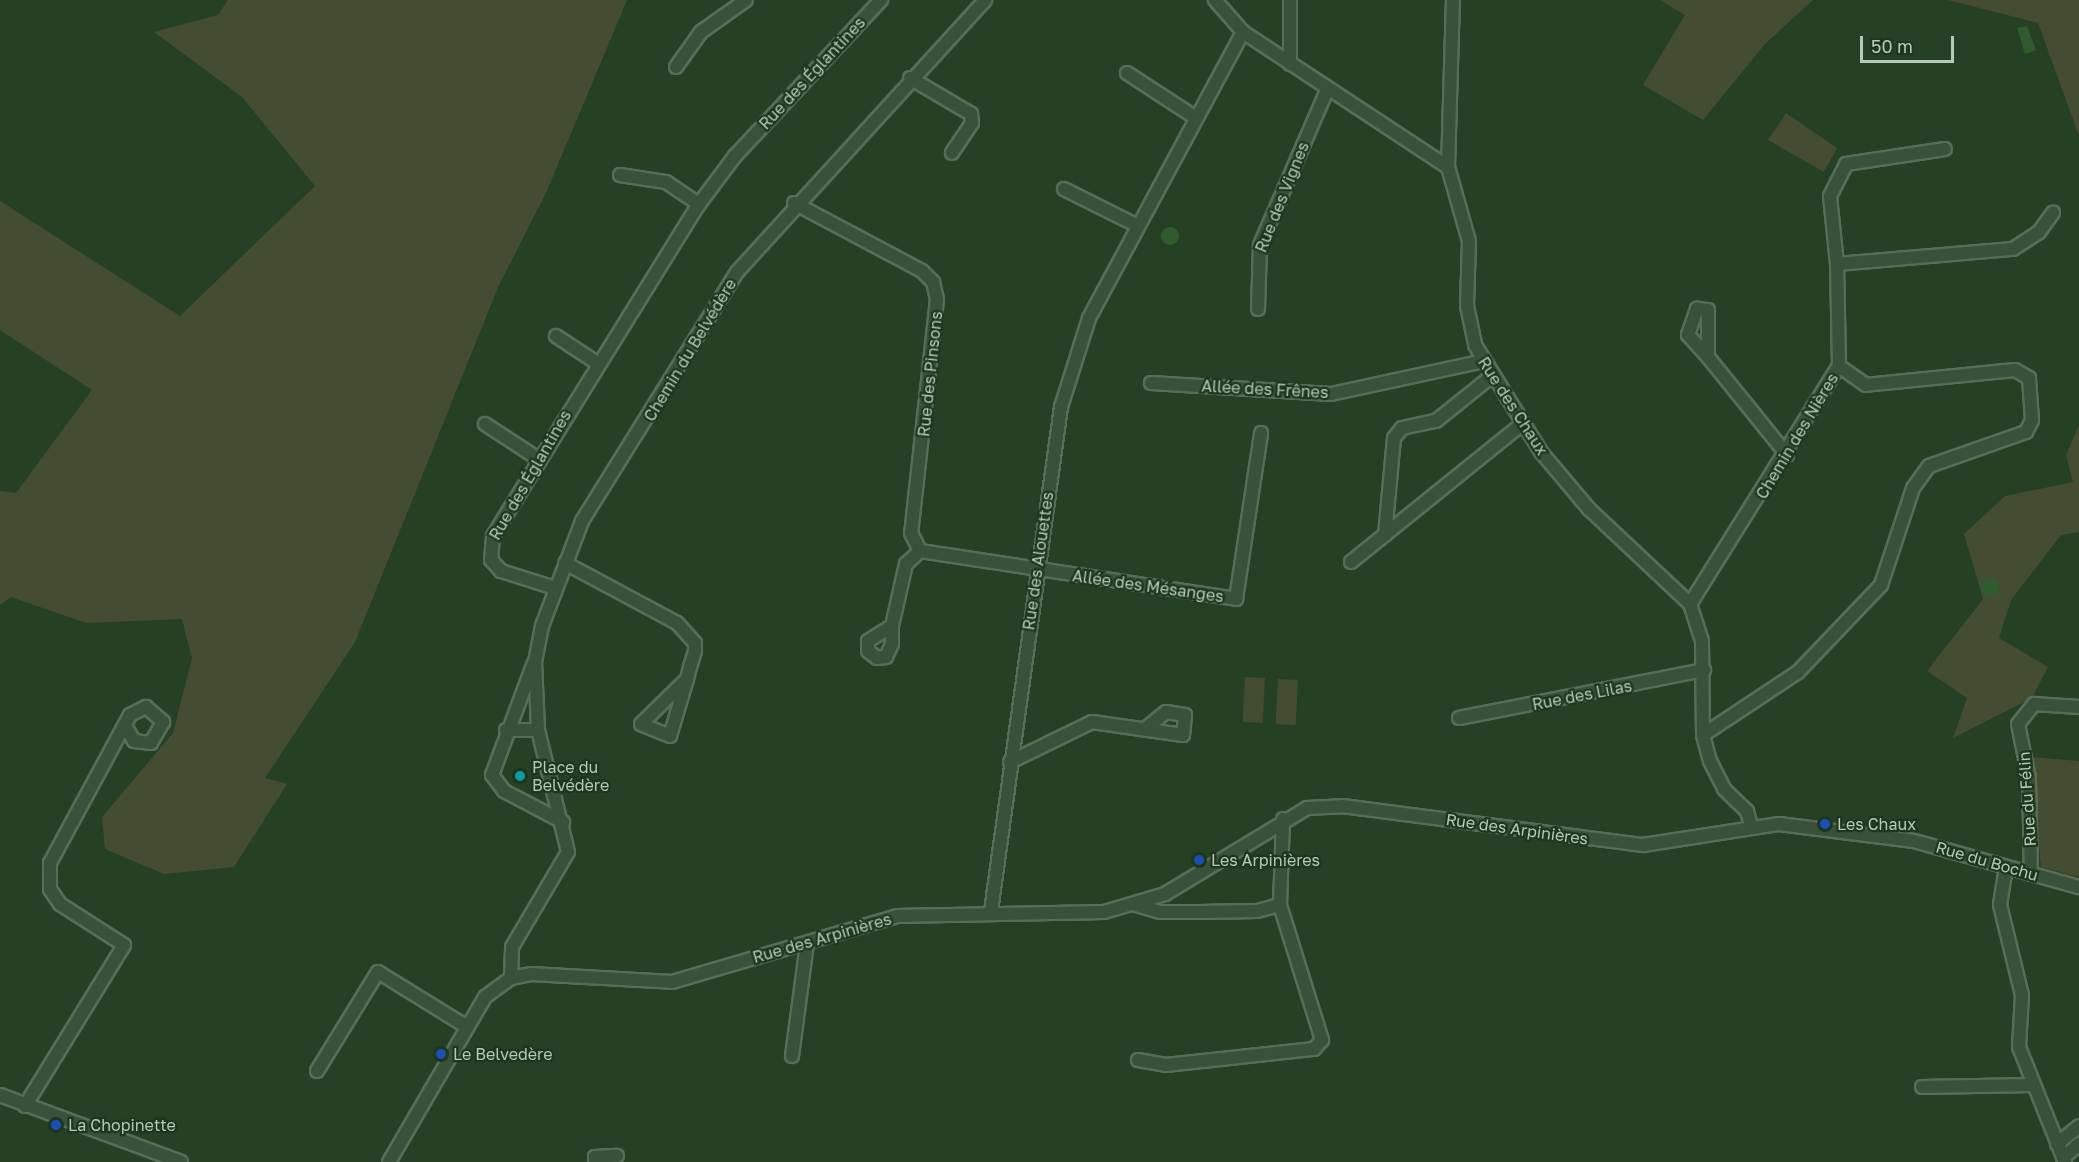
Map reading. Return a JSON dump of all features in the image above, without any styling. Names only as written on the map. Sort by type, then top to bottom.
[{"type":"street","points":[[676,67],[701,32],[746,0]]},
{"type":"street","name":"Rue des Églantines","points":[[555,588],[501,571],[489,547],[537,458],[699,204],[735,156],[881,0]]},
{"type":"street","name":"Chemin du Belvédère","points":[[563,822],[496,784],[492,765],[535,662],[555,588],[582,521],[682,366],[694,336],[737,272],[794,203],[985,0]]},
{"type":"street","points":[[1215,0],[1243,32],[1448,167]]},
{"type":"street","points":[[1290,0],[1290,64]]},
{"type":"street","points":[[1448,167],[1456,2]]},
{"type":"street","name":"Rue des Alouettes","points":[[991,911],[1061,407],[1089,318],[1193,116],[1243,32]]},
{"type":"street","points":[[1127,73],[1193,116]]},
{"type":"street","points":[[910,78],[971,114],[972,123],[952,153]]},
{"type":"street","name":"Rue des Vignes","points":[[1258,309],[1260,245],[1328,88]]},
{"type":"street","name":"Chemin des Nières","points":[[1690,604],[1787,455],[1839,366],[1837,264],[1830,196],[1846,164],[1945,148]]},
{"type":"street","name":"Rue des Chaux","points":[[1448,167],[1463,205],[1469,241],[1467,306],[1483,361],[1522,424],[1589,509],[1690,604]]},
{"type":"street","points":[[620,175],[666,182],[699,204]]},
{"type":"street","points":[[1064,189],[1136,225]]},
{"type":"street","name":"Rue des Pinsons","points":[[794,203],[922,270],[933,282],[937,298],[911,534],[920,551]]},
{"type":"street","points":[[1837,264],[2013,249],[2039,232],[2053,213]]},
{"type":"street","points":[[556,336],[597,363]]},
{"type":"street","points":[[1708,357],[1787,455]]},
{"type":"street","name":"Allée des Frênes","points":[[1151,383],[1331,394],[1483,361]]},
{"type":"street","points":[[1703,735],[1798,672],[1881,585],[1913,488],[1929,466],[2026,432],[2032,420],[2029,378],[2015,370],[1866,384],[1839,366]]},
{"type":"street","points":[[1385,535],[1394,438],[1402,428],[1436,421],[1492,376]]},
{"type":"street","points":[[485,424],[537,458]]},
{"type":"street","points":[[1351,562],[1522,424]]},
{"type":"street","name":"Allée des Mésanges","points":[[1037,570],[1236,599],[1262,433]]},
{"type":"street","points":[[892,626],[906,564],[920,551],[1037,570]]},
{"type":"street","points":[[565,563],[690,635],[695,651],[687,679],[670,736],[641,724],[687,679]]},
{"type":"street","points":[[1690,604],[1704,670],[1703,735],[1710,761],[1724,789],[1747,811],[1751,826]]},
{"type":"street","name":"Chemin du Belvédère","points":[[511,978],[512,947],[564,864],[563,822],[538,730],[535,662]]},
{"type":"street","name":"Rue des Lilas","points":[[1459,718],[1704,670]]},
{"type":"street","name":"Rue du Félin","points":[[2031,874],[2029,778],[2018,724],[2034,704],[2079,707]]},
{"type":"street","points":[[1010,762],[1092,722],[1144,730]]},
{"type":"street","points":[[25,1106],[124,945],[60,904],[50,889],[50,863],[127,729]]},
{"type":"street","points":[[506,730],[538,730]]},
{"type":"street","name":"Rue des Arpinières","points":[[511,978],[531,974],[672,982],[897,916],[991,911],[1075,915],[1136,905],[1165,894],[1283,819],[1307,808],[1342,806],[1643,845],[1751,826]]},
{"type":"street","points":[[1138,1060],[1166,1065],[1314,1049],[1322,1040],[1320,1022],[1298,978],[1280,904],[1283,819]]},
{"type":"street","name":"Rue du Bochu","points":[[1751,826],[1779,824],[1914,840],[2079,887]]},
{"type":"street","points":[[2006,867],[2000,905],[2022,995],[2019,1047],[2031,1085],[2064,1160],[2079,1144]]},
{"type":"street","name":"Rue des Arpinières","points":[[1136,905],[1160,912],[1199,912],[1257,911],[1280,904]]},
{"type":"street","points":[[792,1056],[807,943]]},
{"type":"street","points":[[317,1071],[378,972],[467,1027]]},
{"type":"street","points":[[389,1162],[485,997],[511,978]]},
{"type":"street","points":[[1922,1087],[2031,1085]]},
{"type":"street","points":[[0,1095],[182,1162]]},
{"type":"street","points":[[2057,1144],[2079,1125]]},
{"type":"street","points":[[595,1162],[595,1158],[617,1156]]},
{"type":"shaded area","points":[[228,0],[627,0],[546,193],[499,285],[355,642],[265,778],[287,784],[234,867],[164,874],[105,849],[102,817],[173,733],[192,658],[182,619],[86,623],[11,597],[0,605],[0,491],[16,493],[92,390],[0,330],[0,201],[180,316],[315,186],[242,97],[154,32],[218,15]]},
{"type":"shaded area","points":[[1660,0],[1813,0],[1765,44],[1703,120],[1643,85],[1685,15]]},
{"type":"shaded area","points":[[1948,0],[2079,0],[2079,136],[2038,23]]},
{"type":"shaded area","points":[[2027,26],[2036,50],[2025,54],[2017,28]]},
{"type":"shaded area","points":[[1786,113],[1837,148],[1824,172],[1768,140]]},
{"type":"shaded area","points":[[1166,227],[1174,227],[1179,232],[1177,243],[1166,245],[1161,240],[1161,232]]},
{"type":"shaded area","points":[[2079,425],[2079,532],[2061,535],[2011,600],[1999,638],[2048,667],[2032,698],[1953,738],[1967,698],[1927,671],[1983,599],[1964,534],[2005,496],[2073,482],[2066,455]]},
{"type":"shaded area","points":[[1986,578],[1994,578],[1999,583],[1997,594],[1986,596],[1981,591],[1981,583]]},
{"type":"shaded area","points":[[1245,677],[1265,678],[1263,723],[1243,722]]},
{"type":"shaded area","points":[[1278,679],[1298,680],[1296,725],[1276,724]]},
{"type":"shaded area","points":[[2031,757],[2079,761],[2079,877],[2041,867]]},
{"type":"place","name":"Place du Belvédère","points":[[520,776]]},
{"type":"place","name":"Les Chaux","points":[[1825,824]]},
{"type":"place","name":"Les Arpinières","points":[[1199,860]]},
{"type":"place","name":"Le Belvedère","points":[[441,1054]]},
{"type":"place","name":"La Chopinette","points":[[56,1125]]}]
